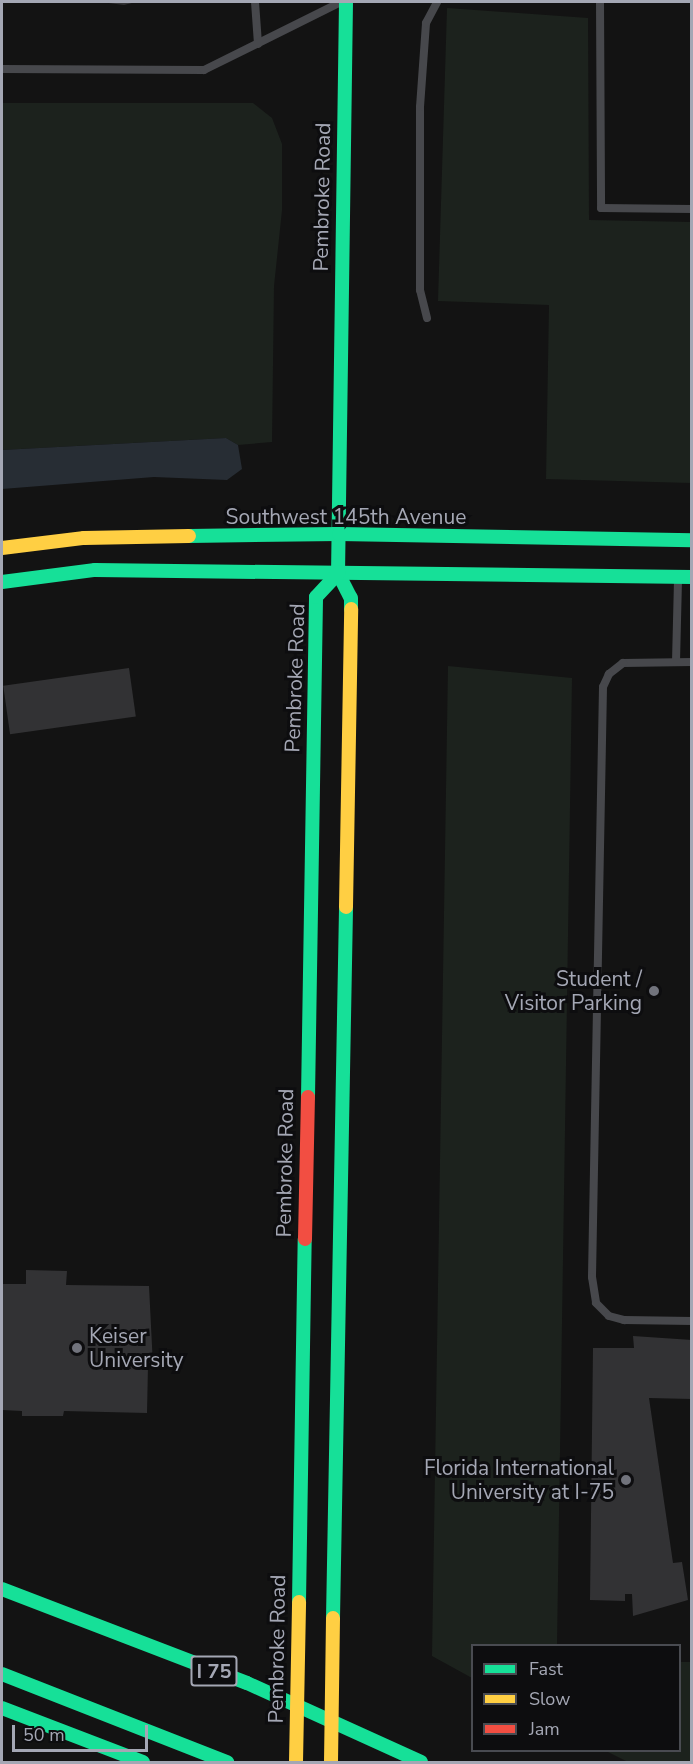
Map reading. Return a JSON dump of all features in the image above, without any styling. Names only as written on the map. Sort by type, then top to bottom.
[{"type":"main road","name":"Pembroke Road","points":[[331,1762],[351,597],[338,573],[346,2]]},
{"type":"main road","name":"Southwest 145th Avenue","points":[[2,548],[84,538],[339,534],[402,538],[692,540]]},
{"type":"main road","points":[[2,582],[95,570],[685,576]]},
{"type":"main road","name":"Pembroke Road","points":[[296,1762],[316,597],[338,573]]},
{"type":"main road","name":"I 75","points":[[2,1589],[247,1683],[421,1762]]},
{"type":"main road","points":[[2,1674],[227,1762]]},
{"type":"main road","points":[[2,1708],[143,1762]]},
{"type":"lane","points":[[255,2],[258,44]]},
{"type":"lane","points":[[2,69],[204,70],[341,2]]},
{"type":"lane","points":[[427,318],[420,290],[420,107],[426,23],[437,2]]},
{"type":"lane","points":[[600,2],[601,208],[692,209]]},
{"type":"lane","points":[[676,662],[685,576]]},
{"type":"lane","points":[[692,662],[623,663],[609,674],[603,687],[592,1277],[596,1303],[609,1316],[624,1320],[692,1321]]},
{"type":"shaded area","points":[[447,8],[588,18],[589,220],[691,222],[691,483],[546,479],[549,305],[438,301]]},
{"type":"shaded area","points":[[2,103],[253,103],[272,118],[282,144],[282,210],[274,286],[272,442],[238,445],[226,438],[2,450]]},
{"type":"shaded area","points":[[226,438],[238,445],[242,469],[227,480],[154,477],[2,489],[2,450]]},
{"type":"shaded area","points":[[448,666],[572,678],[557,1644],[471,1644],[471,1677],[432,1656]]},
{"type":"shaded area","points":[[681,1662],[691,1662],[691,1762],[628,1762],[608,1752],[681,1752]]},
{"type":"building","points":[[101,2],[136,2],[124,5]]},
{"type":"building","points":[[129,668],[136,717],[10,734],[3,686]]},
{"type":"building","name":"Keiser University","points":[[26,1270],[67,1271],[66,1285],[149,1286],[153,1366],[148,1366],[147,1413],[64,1411],[63,1416],[22,1416],[22,1411],[2,1410],[2,1284],[26,1284]]},
{"type":"building","name":"Florida International University at I-75","points":[[633,1336],[692,1340],[692,1399],[649,1398],[673,1563],[682,1562],[688,1600],[633,1616],[632,1594],[625,1594],[625,1601],[590,1600],[593,1348],[634,1348]]},
{"type":"traffic: fast","points":[[346,2],[338,573],[351,598],[351,609]]},
{"type":"traffic: fast","points":[[189,536],[339,534],[692,540]]},
{"type":"traffic: fast","points":[[2,582],[95,570],[692,577]]},
{"type":"traffic: fast","points":[[308,1097],[316,597],[338,573]]},
{"type":"traffic: fast","points":[[333,1618],[346,907]]},
{"type":"traffic: fast","points":[[299,1602],[305,1239]]},
{"type":"traffic: fast","points":[[2,1589],[247,1683],[421,1762]]},
{"type":"traffic: fast","points":[[2,1674],[227,1762]]},
{"type":"traffic: fast","points":[[2,1708],[143,1762]]},
{"type":"traffic: slow","points":[[2,548],[84,538],[189,536]]},
{"type":"traffic: slow","points":[[346,907],[351,609]]},
{"type":"traffic: slow","points":[[296,1762],[299,1602]]},
{"type":"traffic: slow","points":[[331,1762],[333,1618]]},
{"type":"traffic: jam","points":[[305,1239],[308,1097]]},
{"type":"place","name":"Student / Visitor Parking","points":[[654,991]]},
{"type":"place","name":"Keiser University","points":[[77,1348]]},
{"type":"place","name":"Florida International University at I-75","points":[[626,1480]]}]
